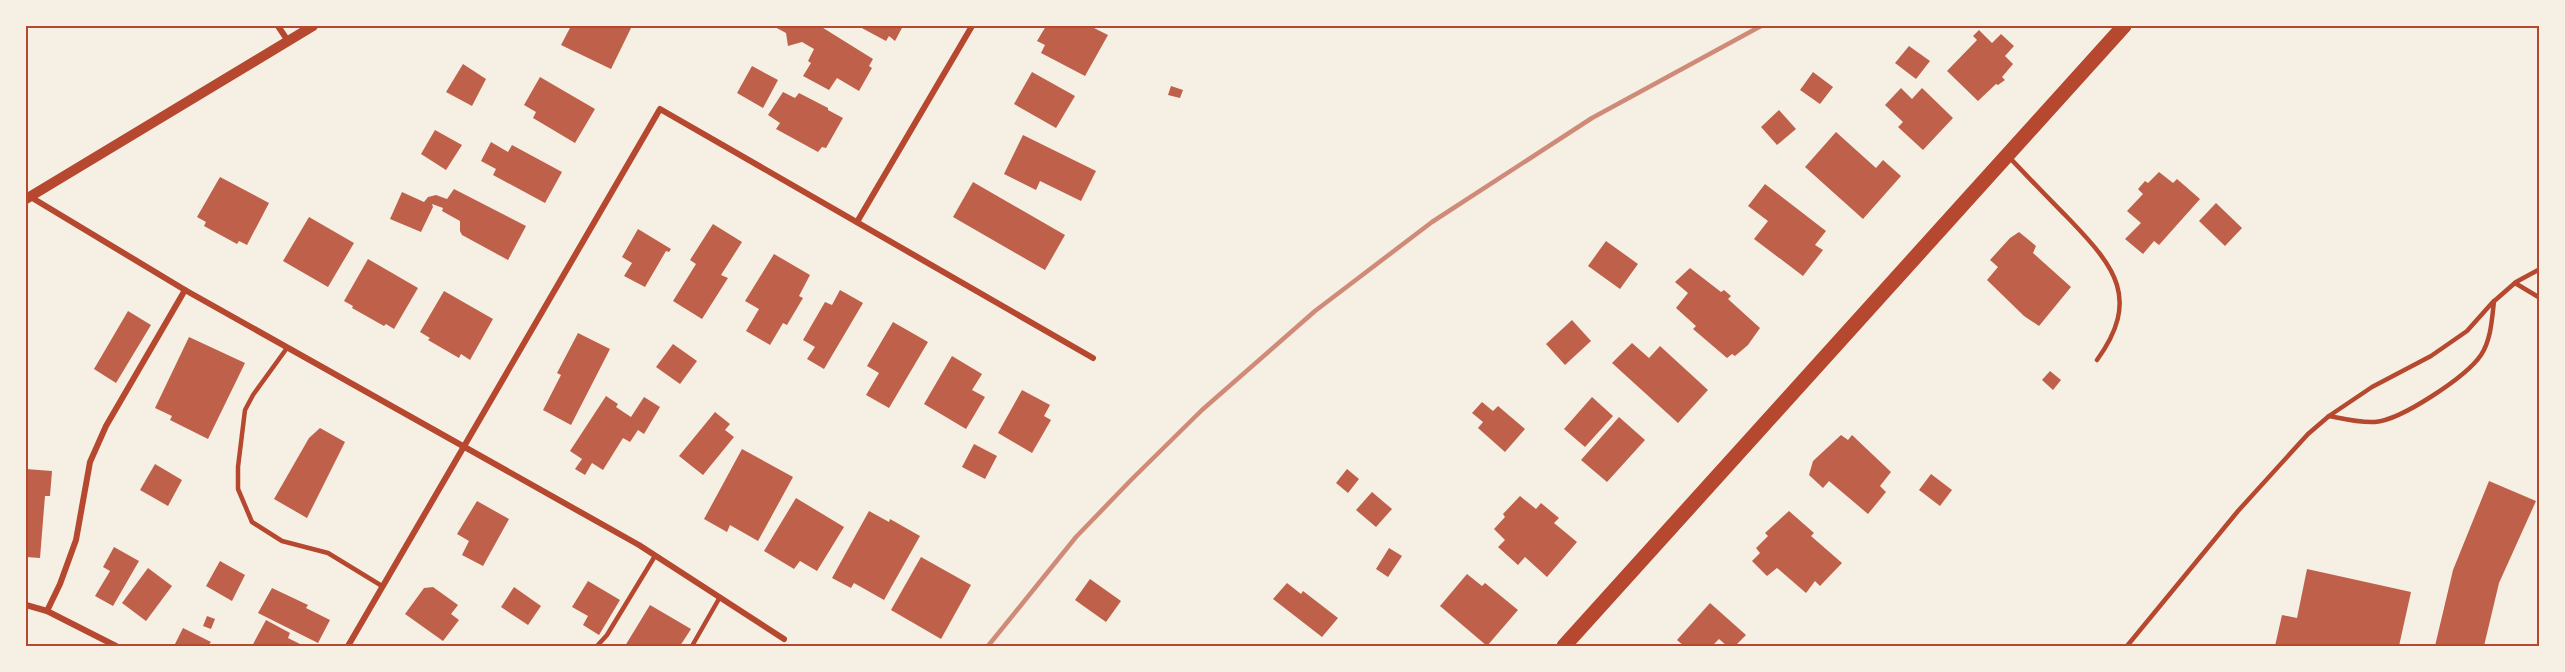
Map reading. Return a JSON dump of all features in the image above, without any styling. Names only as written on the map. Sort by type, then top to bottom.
[{"type":"main road","points":[[1564,646],[2124,26]]},
{"type":"street","points":[[278,26],[288,41]]},
{"type":"street","points":[[313,26],[27,197],[286,348],[655,556],[784,639]]},
{"type":"street","points":[[857,222],[972,26]]},
{"type":"street","points":[[348,646],[660,109],[1093,358]]},
{"type":"street","points":[[47,611],[60,584],[76,540],[90,462],[106,426],[185,290]]},
{"type":"street","points":[[26,605],[47,611],[117,646]]},
{"type":"lane","points":[[2007,154],[2099,250],[2113,272],[2119,290],[2117,323],[2097,360]]},
{"type":"lane","points":[[2127,646],[2238,511],[2308,434],[2329,416],[2372,387],[2431,356],[2467,330],[2494,301],[2515,284],[2540,269]]},
{"type":"lane","points":[[2515,284],[2540,298]]},
{"type":"lane","points":[[2329,416],[2376,422],[2402,413],[2433,395],[2469,368],[2480,356],[2489,334],[2494,301]]},
{"type":"lane","points":[[286,348],[253,394],[245,410],[238,467],[238,489],[252,522],[282,542],[328,553],[382,586]]},
{"type":"lane","points":[[597,646],[655,556]]},
{"type":"lane","points":[[692,646],[720,597]]},
{"type":"building","points":[[571,26],[632,26],[611,69],[561,45]]},
{"type":"building","points":[[773,26],[820,26],[873,59],[869,66],[872,68],[859,91],[837,78],[829,90],[803,76],[811,63],[808,61],[814,49],[802,42],[788,46],[786,33]]},
{"type":"building","points":[[858,26],[903,26],[895,41],[889,36],[886,41]]},
{"type":"building","points":[[1046,26],[1090,26],[1108,35],[1085,76],[1041,53],[1045,45],[1037,41]]},
{"type":"building","points":[[1979,30],[1992,43],[2001,34],[2014,46],[2005,56],[2013,64],[2002,77],[2005,80],[1996,84],[1978,101],[1947,71],[1977,40],[1973,36]]},
{"type":"building","points":[[1909,46],[1930,61],[1916,79],[1895,63]]},
{"type":"building","points":[[463,64],[486,79],[472,106],[446,92]]},
{"type":"building","points":[[752,66],[778,80],[763,108],[737,93]]},
{"type":"building","points":[[1032,72],[1075,96],[1056,128],[1014,104]]},
{"type":"building","points":[[1813,72],[1833,87],[1820,104],[1800,90]]},
{"type":"building","points":[[540,77],[595,109],[575,143],[533,118],[536,112],[524,105]]},
{"type":"building","points":[[1171,86],[1183,90],[1180,98],[1168,95]]},
{"type":"building","points":[[1901,88],[1912,99],[1922,88],[1953,118],[1923,150],[1898,127],[1903,122],[1885,105]]},
{"type":"building","points":[[783,92],[795,98],[799,93],[843,118],[826,148],[822,147],[818,152],[776,129],[780,123],[768,115]]},
{"type":"building","points":[[1779,110],[1796,129],[1777,145],[1761,127]]},
{"type":"building","points":[[435,130],[462,145],[446,170],[421,154]]},
{"type":"building","points":[[1836,132],[1876,168],[1883,160],[1901,176],[1863,219],[1805,167]]},
{"type":"building","points":[[1023,135],[1096,171],[1081,201],[1040,181],[1036,190],[1004,174]]},
{"type":"building","points":[[491,142],[508,152],[512,145],[562,172],[545,203],[493,175],[496,169],[481,161]]},
{"type":"building","points":[[2159,172],[2173,183],[2177,179],[2200,199],[2159,245],[2154,241],[2143,254],[2125,239],[2141,223],[2127,211],[2143,194],[2138,189],[2145,181],[2148,183]]},
{"type":"building","points":[[220,177],[269,203],[247,245],[239,241],[237,244],[204,226],[206,222],[197,217]]},
{"type":"building","points":[[973,182],[1065,235],[1045,270],[953,217]]},
{"type":"building","points":[[1765,184],[1826,231],[1815,245],[1823,250],[1803,276],[1754,239],[1768,221],[1748,206]]},
{"type":"building","points":[[454,189],[526,226],[508,260],[462,235],[460,221],[442,211],[443,208],[432,204],[433,207],[421,232],[390,219],[402,192],[424,202],[428,197],[436,195],[447,199]]},
{"type":"building","points":[[2216,203],[2242,228],[2225,246],[2199,221]]},
{"type":"building","points":[[309,217],[354,243],[328,287],[283,261]]},
{"type":"building","points":[[713,224],[742,242],[721,275],[728,278],[702,319],[673,301],[696,264],[690,260]]},
{"type":"building","points":[[638,229],[671,249],[669,252],[666,251],[645,287],[624,276],[632,263],[622,257]]},
{"type":"building","points":[[2019,232],[2036,246],[2033,253],[2071,287],[2039,326],[2024,316],[1987,280],[1998,267],[1990,260],[2010,238]]},
{"type":"building","points":[[1606,241],[1638,264],[1620,289],[1588,266]]},
{"type":"building","points":[[774,254],[810,275],[799,296],[803,298],[787,325],[783,323],[770,345],[746,331],[759,309],[745,301]]},
{"type":"building","points":[[368,259],[418,288],[394,329],[386,324],[384,326],[344,301]]},
{"type":"building","points":[[1690,268],[1721,292],[1724,290],[1731,296],[1728,299],[1760,328],[1748,345],[1735,356],[1732,354],[1727,358],[1693,329],[1696,326],[1676,308],[1688,293],[1675,282]]},
{"type":"building","points":[[840,290],[863,303],[824,369],[807,359],[815,347],[803,340],[825,302],[832,305]]},
{"type":"building","points":[[444,291],[493,319],[470,360],[461,354],[459,358],[428,340],[430,338],[420,332]]},
{"type":"building","points":[[128,311],[151,325],[116,383],[94,369]]},
{"type":"building","points":[[1572,320],[1591,341],[1565,365],[1546,344]]},
{"type":"building","points":[[893,322],[928,342],[889,408],[866,395],[879,373],[867,366]]},
{"type":"building","points":[[578,333],[610,349],[571,425],[543,410],[561,375],[557,373]]},
{"type":"building","points":[[189,337],[245,363],[208,439],[170,420],[172,416],[155,408]]},
{"type":"building","points":[[1632,343],[1649,358],[1660,346],[1708,390],[1678,423],[1612,363]]},
{"type":"building","points":[[673,344],[697,361],[680,384],[656,367]]},
{"type":"building","points":[[952,356],[982,374],[972,390],[985,397],[966,429],[924,404]]},
{"type":"building","points":[[2050,371],[2061,380],[2053,390],[2042,380]]},
{"type":"building","points":[[1022,390],[1050,405],[1044,416],[1051,420],[1032,453],[998,433]]},
{"type":"building","points":[[606,396],[618,404],[616,407],[631,417],[644,397],[660,407],[644,434],[638,430],[630,442],[623,438],[603,470],[592,463],[585,475],[575,469],[582,459],[570,451]]},
{"type":"building","points":[[1592,397],[1613,416],[1585,447],[1564,429]]},
{"type":"building","points":[[1482,402],[1493,411],[1498,406],[1525,429],[1505,452],[1478,428],[1483,422],[1472,413]]},
{"type":"building","points":[[715,412],[730,424],[725,430],[734,437],[703,475],[679,456]]},
{"type":"building","points":[[1619,417],[1645,440],[1607,482],[1581,460]]},
{"type":"building","points":[[320,428],[345,442],[307,518],[274,499],[309,438]]},
{"type":"building","points":[[1841,435],[1848,440],[1852,435],[1891,472],[1880,486],[1886,492],[1868,514],[1829,481],[1823,488],[1809,475],[1813,461]]},
{"type":"building","points":[[974,444],[997,456],[985,479],[962,467]]},
{"type":"building","points":[[742,449],[793,477],[758,541],[730,525],[727,532],[704,519]]},
{"type":"building","points":[[155,464],[182,480],[168,506],[140,490]]},
{"type":"building","points":[[26,469],[52,471],[50,496],[45,496],[40,558],[26,557]]},
{"type":"building","points":[[1347,469],[1359,479],[1348,493],[1336,483]]},
{"type":"building","points":[[1931,474],[1952,490],[1940,506],[1919,490]]},
{"type":"building","points":[[2489,481],[2536,501],[2499,583],[2484,646],[2435,646],[2453,570]]},
{"type":"building","points":[[1372,492],[1392,509],[1376,527],[1356,510]]},
{"type":"building","points":[[1520,496],[1536,509],[1541,503],[1559,518],[1554,523],[1577,542],[1547,577],[1525,557],[1518,565],[1498,547],[1505,540],[1494,529],[1505,517],[1503,514]]},
{"type":"building","points":[[796,498],[844,527],[817,571],[800,561],[794,569],[764,551]]},
{"type":"building","points":[[477,501],[509,519],[483,566],[462,555],[469,541],[457,534]]},
{"type":"building","points":[[869,511],[889,522],[890,519],[920,536],[884,600],[854,583],[851,588],[832,578]]},
{"type":"building","points":[[1789,511],[1814,533],[1811,536],[1842,563],[1820,586],[1815,581],[1806,593],[1777,568],[1767,576],[1752,561],[1760,553],[1756,548],[1768,536],[1765,533]]},
{"type":"building","points":[[114,547],[139,561],[113,606],[95,596],[110,571],[103,567]]},
{"type":"building","points":[[1389,548],[1402,556],[1388,577],[1376,569]]},
{"type":"building","points":[[921,557],[971,585],[941,639],[891,610]]},
{"type":"building","points":[[220,561],[245,575],[232,601],[206,586]]},
{"type":"building","points":[[148,568],[172,586],[146,621],[122,603]]},
{"type":"building","points":[[2307,569],[2411,592],[2399,646],[2275,646],[2282,615],[2297,618]]},
{"type":"building","points":[[1467,574],[1482,586],[1485,583],[1518,610],[1487,646],[1440,606]]},
{"type":"building","points":[[1090,579],[1121,601],[1106,622],[1075,600]]},
{"type":"building","points":[[588,581],[620,600],[599,635],[583,625],[588,616],[572,607]]},
{"type":"building","points":[[1287,583],[1301,594],[1303,591],[1338,618],[1322,637],[1273,599]]},
{"type":"building","points":[[433,587],[458,605],[451,614],[459,620],[443,641],[405,614],[424,588]]},
{"type":"building","points":[[514,587],[541,606],[528,625],[501,607]]},
{"type":"building","points":[[272,588],[308,605],[306,608],[330,620],[318,643],[258,613]]},
{"type":"building","points":[[1710,603],[1746,635],[1735,646],[1727,646],[1719,639],[1712,646],[1684,646],[1677,640]]},
{"type":"building","points":[[650,605],[691,629],[680,646],[625,646]]},
{"type":"building","points":[[207,616],[215,619],[211,629],[203,626]]},
{"type":"building","points":[[266,620],[290,633],[288,638],[304,646],[252,646]]},
{"type":"building","points":[[183,628],[211,642],[208,646],[174,646]]},
{"type":"railway","points":[[988,646],[1076,537],[1132,479],[1202,410],[1315,311],[1432,222],[1592,118],[1761,26]]}]
